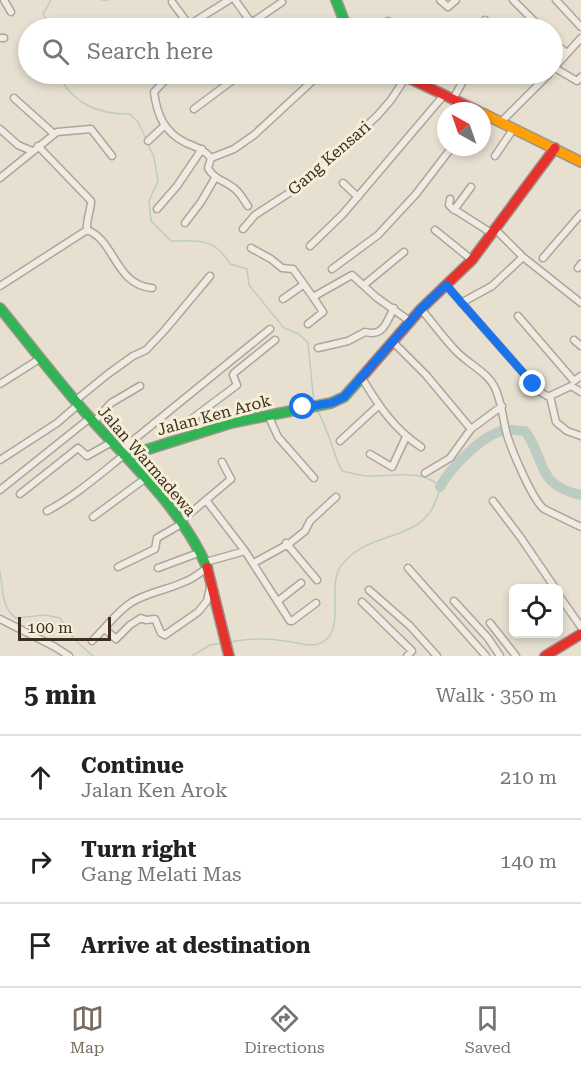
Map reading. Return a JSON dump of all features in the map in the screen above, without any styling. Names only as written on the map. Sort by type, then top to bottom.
[{"type":"main road","points":[[336,0],[343,18]]},
{"type":"main road","points":[[421,84],[459,102]]},
{"type":"main road","points":[[491,117],[581,161]]},
{"type":"main road","name":"Jalan Ken Arok","points":[[122,452],[133,453],[202,432],[344,397],[421,309],[472,260],[495,232],[555,148]]},
{"type":"main road","name":"Jalan Warmadewa","points":[[2,313],[182,522],[207,565],[228,653]]},
{"type":"main road","points":[[552,654],[581,634]]},
{"type":"street","points":[[4,0],[11,12]]},
{"type":"street","points":[[201,18],[229,0]]},
{"type":"street","points":[[235,0],[248,18]]},
{"type":"street","points":[[440,0],[448,7],[456,0]]},
{"type":"street","points":[[513,0],[531,18]]},
{"type":"street","points":[[556,0],[581,27]]},
{"type":"street","points":[[172,2],[182,18]]},
{"type":"street","points":[[263,18],[282,2]]},
{"type":"street","points":[[563,57],[581,38]]},
{"type":"street","points":[[563,50],[566,53]]},
{"type":"street","points":[[563,73],[579,79],[573,88]]},
{"type":"street","points":[[162,84],[153,93],[164,126],[174,135],[202,149],[211,158]]},
{"type":"street","points":[[194,109],[228,84]]},
{"type":"street","points":[[211,158],[234,149],[254,135],[303,84]]},
{"type":"street","name":"Gang Kensari","points":[[243,229],[255,215],[306,182],[377,116],[391,100],[399,84]]},
{"type":"street","points":[[453,99],[461,84]]},
{"type":"street","points":[[501,122],[537,84]]},
{"type":"street","points":[[310,246],[358,197],[444,95]]},
{"type":"street","points":[[14,98],[54,134]]},
{"type":"street","points":[[148,141],[164,126]]},
{"type":"street","points":[[495,156],[514,128]]},
{"type":"street","points":[[0,129],[18,145],[32,151]]},
{"type":"street","points":[[0,178],[38,146],[63,130],[91,129],[112,156]]},
{"type":"street","points":[[38,146],[91,201],[86,219],[87,230]]},
{"type":"street","points":[[157,209],[177,186],[202,149]]},
{"type":"street","points":[[332,269],[378,235],[416,194],[445,156]]},
{"type":"street","points":[[211,158],[208,168],[215,178],[234,188],[248,206]]},
{"type":"street","points":[[185,223],[215,178]]},
{"type":"street","points":[[343,183],[358,197]]},
{"type":"street","points":[[454,210],[471,187]]},
{"type":"street","points":[[450,199],[449,205],[454,210],[495,232],[581,303]]},
{"type":"street","points":[[543,258],[581,214]]},
{"type":"street","points":[[0,286],[87,230]]},
{"type":"street","points":[[87,230],[102,240],[117,266],[129,278],[152,288]]},
{"type":"street","points":[[435,230],[472,260]]},
{"type":"street","points":[[251,248],[282,268],[293,269],[323,312],[308,324]]},
{"type":"street","points":[[364,285],[404,252]]},
{"type":"street","points":[[461,303],[492,286],[523,257]]},
{"type":"street","points":[[313,297],[352,275],[376,297],[411,322]]},
{"type":"street","points":[[0,460],[57,423],[108,374],[133,356],[146,350],[210,276]]},
{"type":"street","points":[[283,299],[303,285]]},
{"type":"street","points":[[446,285],[539,391],[550,396],[571,386],[581,392]]},
{"type":"street","points":[[318,348],[348,341],[365,332],[375,334],[380,332],[394,308]]},
{"type":"street","points":[[421,309],[456,352],[490,379],[502,406],[507,435],[539,505],[544,510],[581,528]]},
{"type":"street","points":[[518,316],[574,381],[581,376]]},
{"type":"street","points":[[47,511],[63,503],[90,483],[122,452],[270,329]]},
{"type":"street","points":[[202,432],[193,418],[237,385],[234,373],[275,340]]},
{"type":"street","points":[[574,340],[581,346]]},
{"type":"street","points":[[393,342],[426,375],[471,429]]},
{"type":"street","points":[[0,384],[41,358]]},
{"type":"street","points":[[362,378],[378,406],[406,437],[421,447]]},
{"type":"street","points":[[0,490],[111,403],[140,386]]},
{"type":"street","points":[[550,396],[556,422],[567,431],[581,436]]},
{"type":"street","points":[[340,441],[378,406]]},
{"type":"street","points":[[425,473],[450,458],[471,429],[502,406]]},
{"type":"street","points":[[268,415],[278,437],[314,478]]},
{"type":"street","points":[[370,454],[392,468],[406,437]]},
{"type":"street","points":[[20,494],[78,448],[87,456],[112,442]]},
{"type":"street","points":[[118,567],[155,549],[158,538],[182,522],[231,478],[222,462]]},
{"type":"street","points":[[93,517],[146,478]]},
{"type":"street","points":[[254,563],[286,543],[290,543],[305,531],[310,521],[336,496]]},
{"type":"street","points":[[206,500],[254,563],[290,621],[316,603]]},
{"type":"street","points":[[493,501],[552,584]]},
{"type":"street","points":[[286,543],[317,580]]},
{"type":"street","points":[[92,640],[130,603],[187,581],[207,565],[245,551]]},
{"type":"street","points":[[158,568],[201,552]]},
{"type":"street","points":[[408,568],[486,656]]},
{"type":"street","points":[[105,629],[116,639],[141,618],[154,619],[161,633],[165,635],[198,612],[207,601],[211,580]]},
{"type":"street","points":[[278,601],[301,583]]},
{"type":"street","points":[[369,590],[410,626],[437,656]]},
{"type":"street","points":[[454,601],[489,638],[500,656]]},
{"type":"street","points":[[563,601],[581,627]]},
{"type":"street","points":[[362,602],[412,651],[407,656]]},
{"type":"street","points":[[0,619],[69,656]]},
{"type":"street","points":[[490,623],[516,656]]},
{"type":"waterway","points":[[45,18],[43,14],[51,0]]},
{"type":"waterway","points":[[102,0],[109,0]]},
{"type":"waterway","points":[[64,84],[71,93],[87,105],[107,112],[130,114],[138,122],[146,139]]},
{"type":"waterway","points":[[148,144],[154,157],[158,181],[149,201],[151,221],[171,241],[205,242],[218,249],[230,264],[247,269],[249,285],[284,328],[299,334],[308,343],[314,404]]},
{"type":"waterway","points":[[229,642],[264,639],[308,645],[321,643],[329,637],[333,629],[335,585],[341,566],[353,553],[367,545],[411,528],[424,519],[434,506],[440,487],[425,477],[415,475],[366,476],[342,471],[317,410]]},
{"type":"waterway","points":[[440,487],[451,471],[477,445],[496,433],[512,430],[525,431],[544,470],[556,485],[566,491],[581,495]]},
{"type":"waterway","points":[[0,571],[3,597],[11,614],[16,618],[45,615],[60,618],[75,640],[93,656]]},
{"type":"waterway","points":[[192,656],[210,645],[222,643]]},
{"type":"traffic: fast","points":[[336,0],[343,18]]},
{"type":"traffic: fast","points":[[0,308],[79,405],[155,488],[184,526],[207,567]]},
{"type":"traffic: fast","points":[[124,455],[231,423],[331,403],[344,397],[361,378]]},
{"type":"traffic: slow","points":[[491,117],[581,162]]},
{"type":"traffic: jam","points":[[421,84],[459,102]]},
{"type":"traffic: jam","points":[[361,378],[421,309],[472,260],[555,148]]},
{"type":"traffic: jam","points":[[207,567],[229,656]]},
{"type":"traffic: jam","points":[[545,656],[581,634]]},
{"type":"route","points":[[303,407],[331,403],[344,397],[421,309],[446,285],[533,384]]}]
